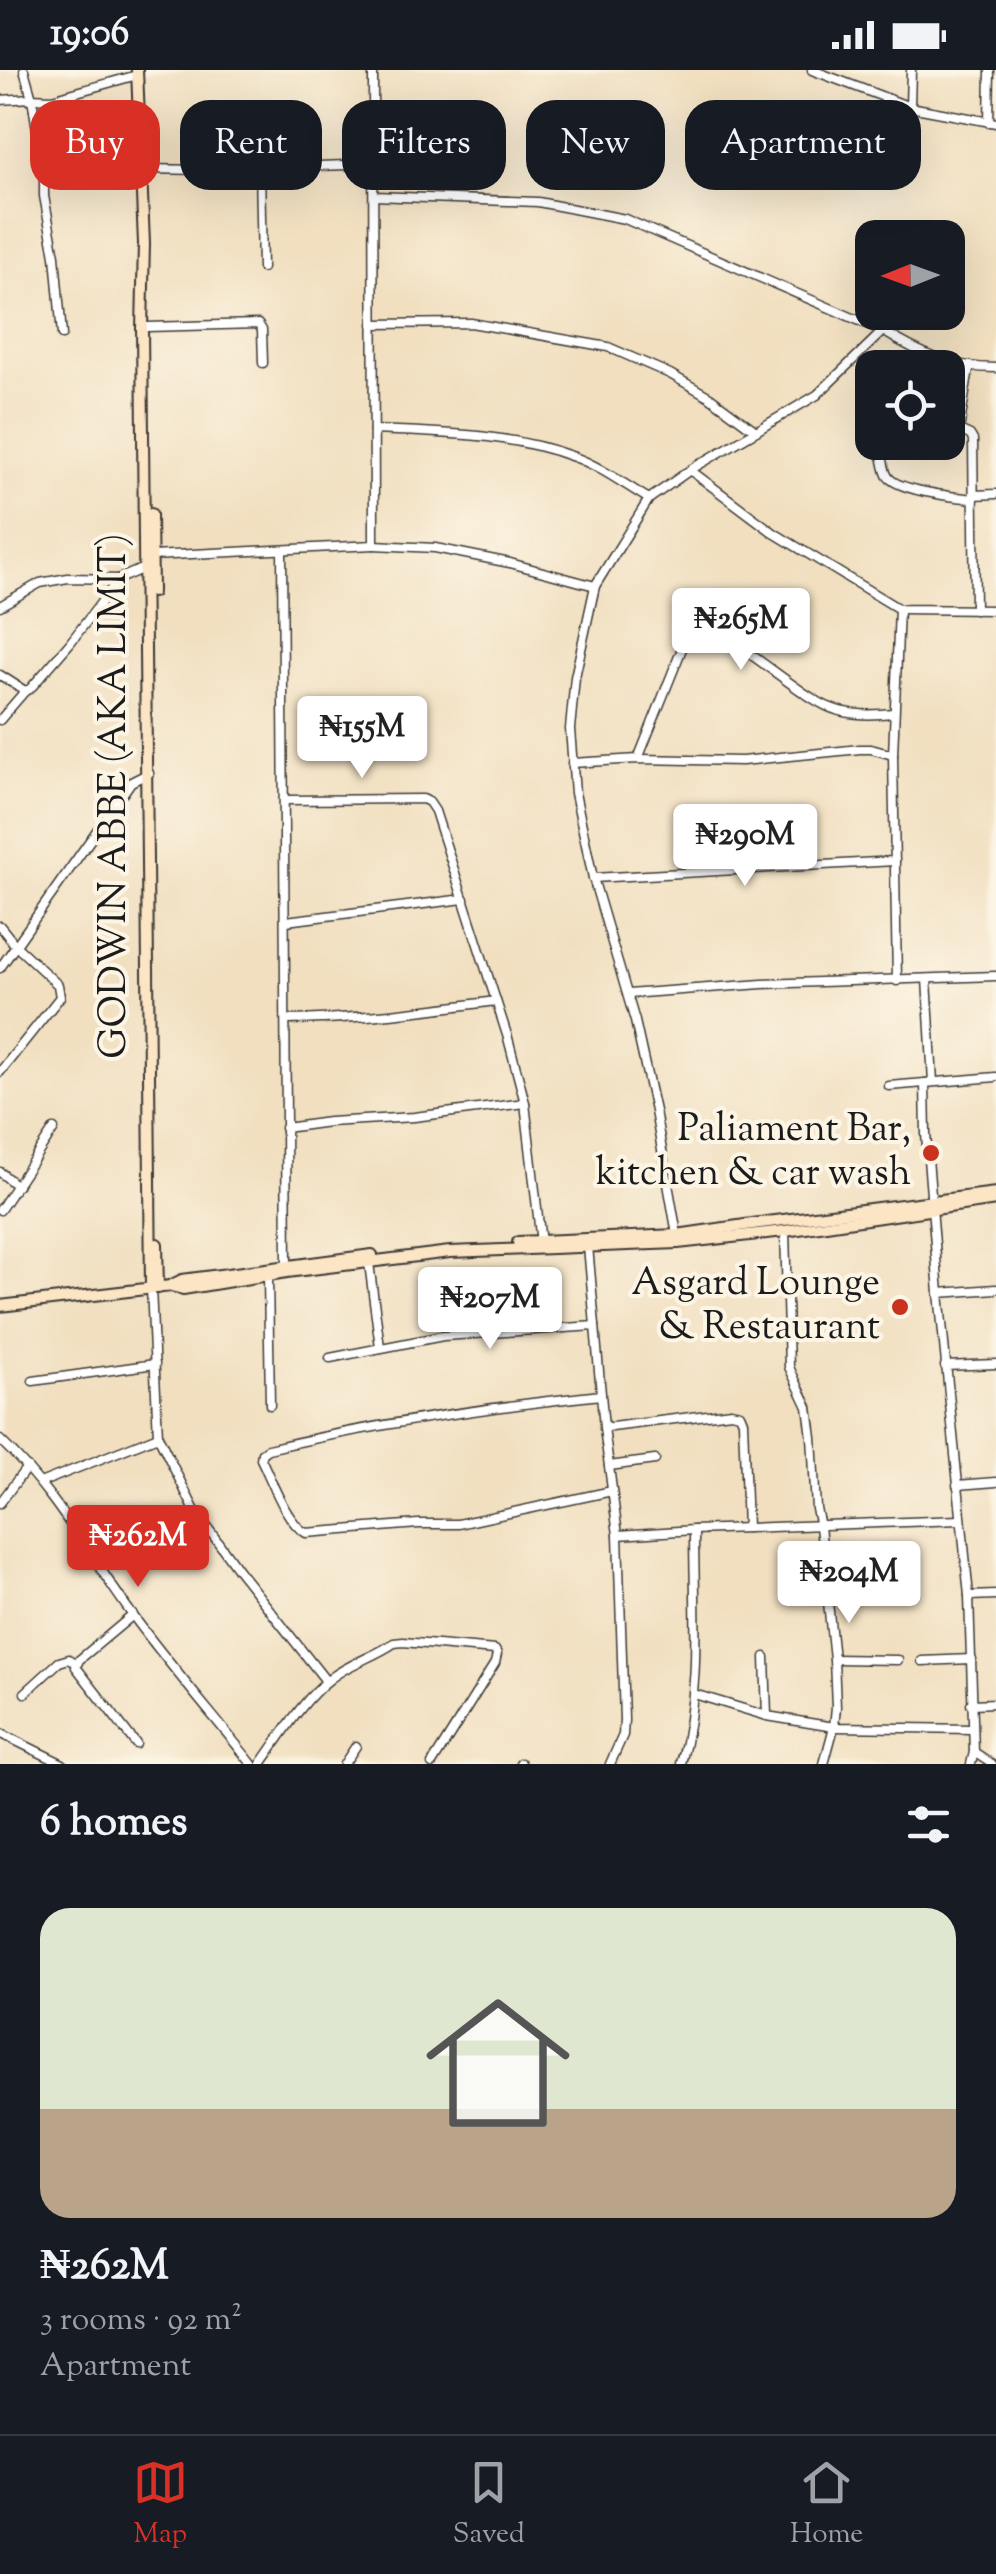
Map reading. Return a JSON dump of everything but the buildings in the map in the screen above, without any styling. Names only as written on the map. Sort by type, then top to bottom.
[{"type":"street","points":[[24,70],[44,175],[62,336]]},
{"type":"street","points":[[373,70],[373,100]]},
{"type":"street","points":[[812,70],[891,100]]},
{"type":"street","points":[[910,100],[911,70]]},
{"type":"street","points":[[921,109],[993,122],[990,70]]},
{"type":"street","points":[[0,100],[52,99],[137,72]]},
{"type":"street","name":"GODWIN ABBE (AKA LIMIT)","points":[[137,72],[138,100]]},
{"type":"street","name":"GODWIN ABBE (AKA LIMIT)","points":[[142,190],[150,563]]},
{"type":"street","points":[[260,190],[262,268]]},
{"type":"street","points":[[374,190],[374,545]]},
{"type":"street","points":[[374,196],[538,202],[626,219],[883,331],[918,352],[968,368],[996,368]]},
{"type":"street","name":"GODWIN ABBE (AKA LIMIT)","points":[[143,303],[147,328],[150,563],[147,774],[154,1288]]},
{"type":"street","points":[[373,324],[471,323],[608,347],[670,374],[756,431]]},
{"type":"street","points":[[147,328],[258,324],[262,330],[262,363]]},
{"type":"street","points":[[678,1239],[655,1111],[628,994],[593,878],[575,793],[570,729],[575,677],[595,586],[649,499],[817,394],[883,331]]},
{"type":"street","points":[[968,368],[959,430],[973,440],[975,610]]},
{"type":"street","points":[[374,430],[461,434],[527,443],[578,458],[649,499]]},
{"type":"street","points":[[884,460],[894,483],[950,496],[996,494]]},
{"type":"street","points":[[690,470],[774,533],[899,609],[996,610]]},
{"type":"street","points":[[0,720],[70,644],[119,579],[150,563],[374,545],[435,548],[595,586]]},
{"type":"street","points":[[282,550],[287,1269]]},
{"type":"street","points":[[0,606],[40,583],[68,578],[119,579]]},
{"type":"street","points":[[897,981],[893,755],[899,609]]},
{"type":"street","points":[[638,759],[685,641],[703,630],[720,634],[828,707],[856,714],[894,713]]},
{"type":"street","points":[[0,675],[26,691]]},
{"type":"street","points":[[572,763],[742,760],[871,749],[893,755]]},
{"type":"street","points":[[0,968],[131,782],[147,774]]},
{"type":"street","points":[[285,800],[423,799],[435,810],[525,1103],[541,1244]]},
{"type":"street","points":[[593,878],[895,861]]},
{"type":"street","points":[[286,921],[464,899]]},
{"type":"street","points":[[0,926],[60,991],[0,1072]]},
{"type":"street","points":[[628,994],[762,984],[996,976]]},
{"type":"street","points":[[927,979],[926,1134],[969,1596],[974,1752],[971,1764]]},
{"type":"street","points":[[286,1020],[401,1013],[496,1001]]},
{"type":"street","points":[[889,1086],[996,1077]]},
{"type":"street","points":[[285,1128],[525,1103]]},
{"type":"street","points":[[0,1210],[54,1129]]},
{"type":"street","points":[[0,1172],[17,1186]]},
{"type":"street","points":[[0,1306],[171,1286],[183,1288],[450,1246],[678,1239],[996,1197]]},
{"type":"street","points":[[171,1286],[182,1280],[450,1252],[785,1231],[932,1204]]},
{"type":"street","points":[[785,1231],[789,1367],[808,1407],[834,1659],[834,1726],[824,1764]]},
{"type":"street","points":[[588,1246],[618,1535],[624,1720],[623,1735],[610,1764]]},
{"type":"street","points":[[369,1263],[380,1347]]},
{"type":"street","points":[[268,1276],[270,1405]]},
{"type":"street","points":[[154,1288],[158,1436],[194,1509],[326,1681]]},
{"type":"street","points":[[939,1293],[996,1288]]},
{"type":"street","points":[[330,1358],[443,1336],[595,1326]]},
{"type":"street","points":[[33,1381],[155,1364]]},
{"type":"street","points":[[946,1366],[996,1364]]},
{"type":"street","points":[[601,1395],[486,1408],[324,1436],[268,1449],[261,1459],[288,1513],[306,1534],[458,1524],[612,1491]]},
{"type":"street","points":[[604,1428],[730,1412],[740,1414],[748,1528]]},
{"type":"street","points":[[40,1483],[158,1436]]},
{"type":"street","points":[[0,1440],[40,1483],[132,1615],[252,1764]]},
{"type":"street","points":[[609,1466],[655,1460]]},
{"type":"street","points":[[0,1502],[27,1467]]},
{"type":"street","points":[[957,1485],[996,1482]]},
{"type":"street","points":[[618,1535],[960,1520]]},
{"type":"street","points":[[81,1541],[134,1522]]},
{"type":"street","points":[[682,1764],[691,1726],[697,1653],[694,1530]]},
{"type":"street","points":[[969,1596],[996,1595]]},
{"type":"street","points":[[76,1663],[132,1615]]},
{"type":"street","points":[[261,1764],[326,1681],[394,1644],[495,1650],[496,1663],[432,1764]]},
{"type":"street","points":[[765,1657],[766,1716]]},
{"type":"street","points":[[25,1694],[59,1662],[69,1659],[76,1663],[136,1744]]},
{"type":"street","points":[[834,1659],[898,1660]]},
{"type":"street","points":[[922,1661],[972,1660]]},
{"type":"street","points":[[694,1694],[766,1716],[834,1726],[973,1729]]},
{"type":"street","points":[[971,1704],[996,1703]]},
{"type":"street","points":[[0,1733],[63,1764]]},
{"type":"street","points":[[344,1764],[356,1746]]},
{"type":"street","points":[[974,1752],[992,1764]]},
{"type":"place","name":"Paliament Bar, kitchen & car wash","points":[[931,1153]]},
{"type":"place","name":"Asgard Lounge & Restaurant","points":[[900,1307]]}]
